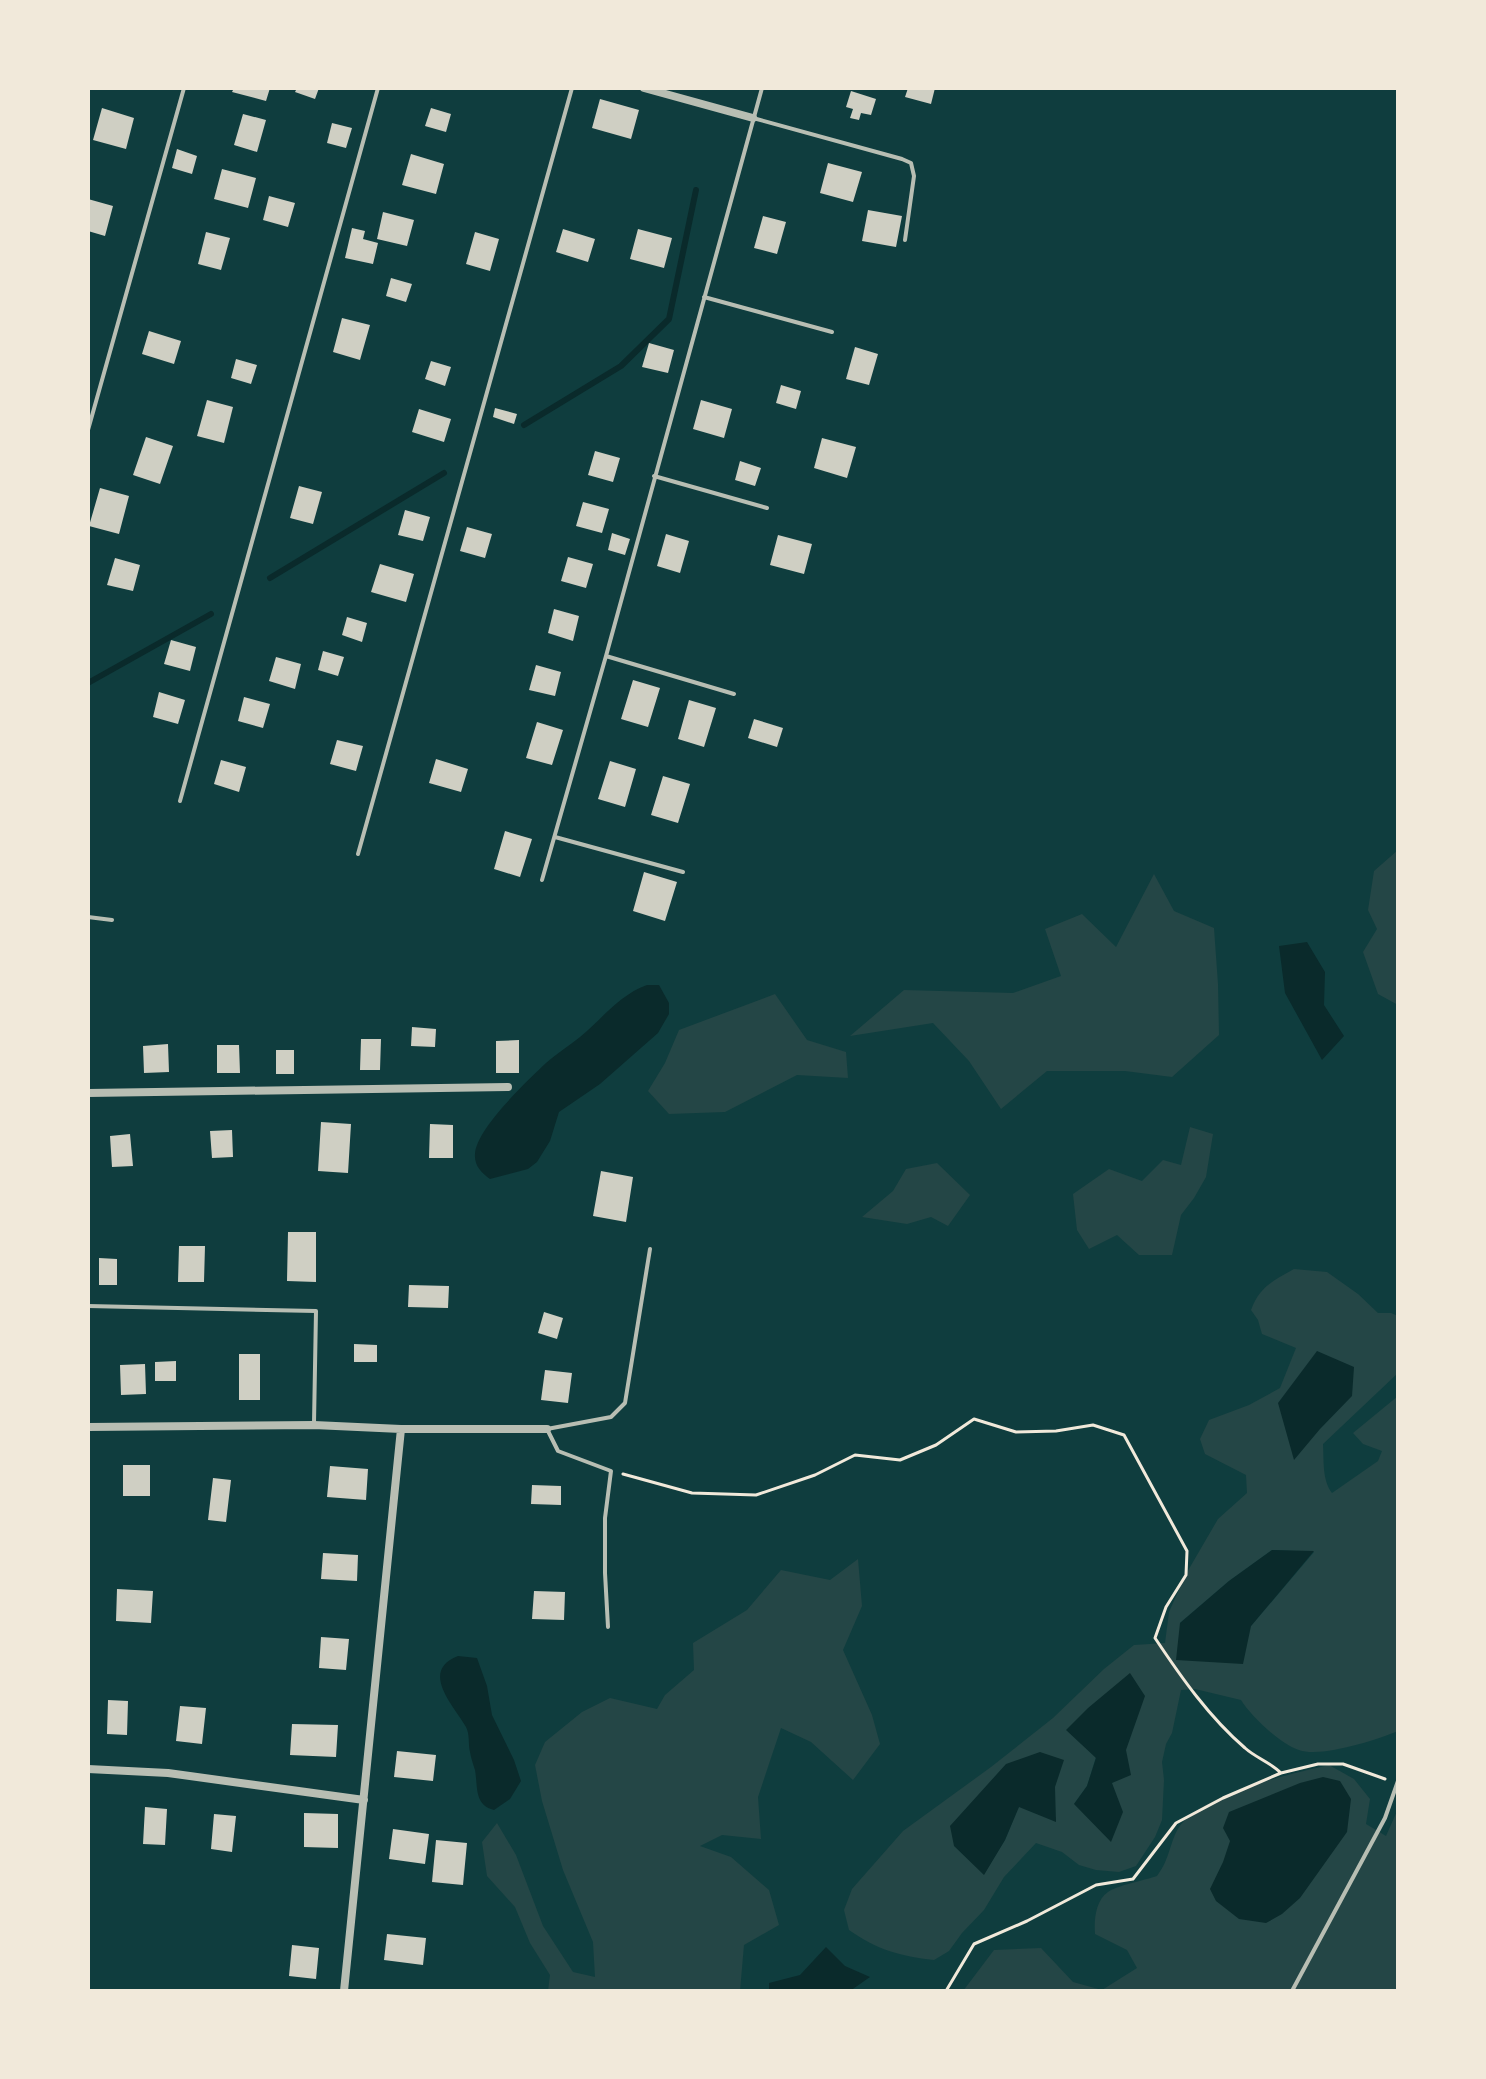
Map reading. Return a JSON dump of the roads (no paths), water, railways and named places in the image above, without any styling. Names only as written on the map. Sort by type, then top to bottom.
[{"type":"street","points":[[644,88],[753,118]]},
{"type":"street","points":[[88,1093],[508,1087]]},
{"type":"street","points":[[88,1427],[314,1425],[401,1429],[547,1429]]},
{"type":"street","points":[[344,1991],[401,1429]]},
{"type":"street","points":[[88,1769],[168,1773],[364,1800]]},
{"type":"lane","points":[[88,430],[184,88]]},
{"type":"lane","points":[[180,801],[378,88]]},
{"type":"lane","points":[[358,854],[572,88]]},
{"type":"lane","points":[[542,880],[762,88]]},
{"type":"lane","points":[[753,118],[911,163],[914,176],[905,240]]},
{"type":"lane","points":[[704,297],[832,332]]},
{"type":"lane","points":[[654,476],[767,508]]},
{"type":"lane","points":[[606,656],[734,694]]},
{"type":"lane","points":[[555,837],[683,872]]},
{"type":"lane","points":[[88,917],[112,920]]},
{"type":"lane","points":[[608,1627],[605,1518],[611,1471],[558,1451],[547,1429],[611,1417],[625,1403],[650,1249]]},
{"type":"lane","points":[[88,1306],[316,1311],[314,1425]]},
{"type":"lane","points":[[1292,1991],[1385,1818],[1397,1782]]},
{"type":"waterway","points":[[524,425],[621,366],[669,319],[696,190]]},
{"type":"waterway","points":[[270,578],[444,473]]},
{"type":"waterway","points":[[88,683],[211,614]]}]
